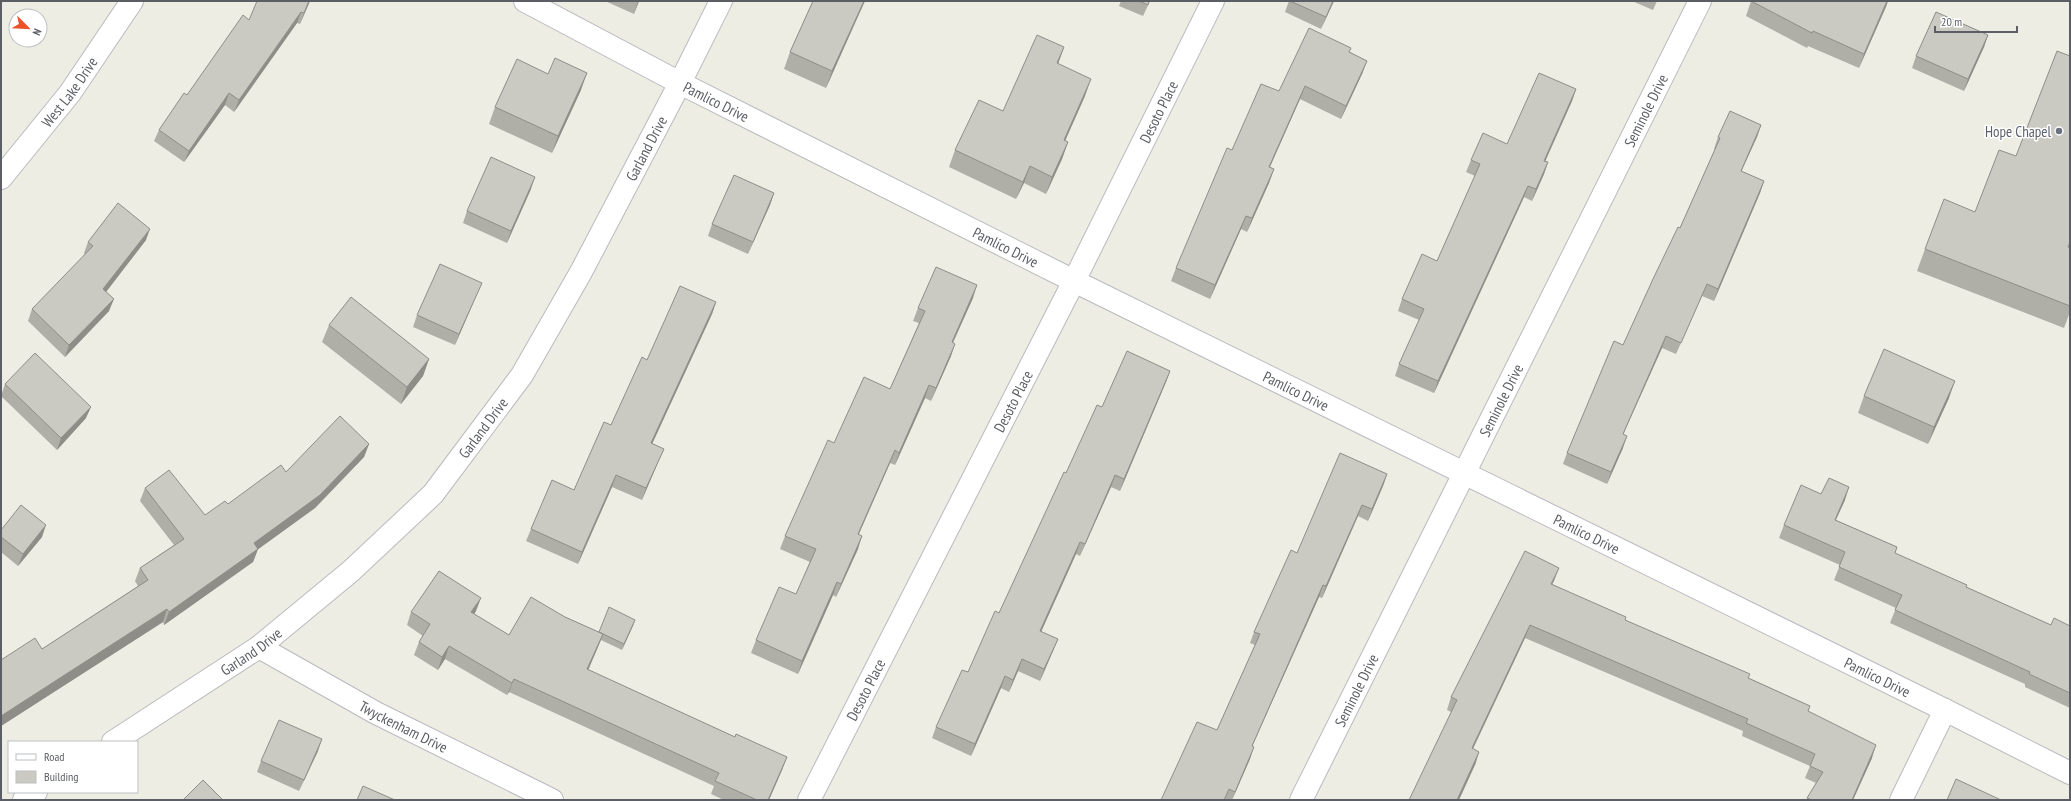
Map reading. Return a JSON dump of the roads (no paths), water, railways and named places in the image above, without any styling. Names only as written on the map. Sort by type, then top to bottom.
[{"type":"street","name":"West Lake Drive","points":[[1,178],[70,93],[132,1]]},
{"type":"street","name":"Pamlico Drive","points":[[525,1],[680,83],[1074,281],[1945,710],[2070,774]]},
{"type":"street","name":"Garland Drive","points":[[115,741],[259,647],[351,571],[433,494],[522,375],[581,272],[680,83],[721,1]]},
{"type":"street","name":"Desoto Place","points":[[809,800],[1074,281],[1213,1]]},
{"type":"street","name":"Seminole Drive","points":[[1301,800],[1700,1]]},
{"type":"street","name":"Twyckenham Drive","points":[[259,647],[376,713],[552,800]]},
{"type":"street","points":[[1901,800],[1945,710]]},
{"type":"street","points":[[24,800],[34,793]]},
{"type":"place","name":"Hope Chapel","points":[[2059,131]]}]
